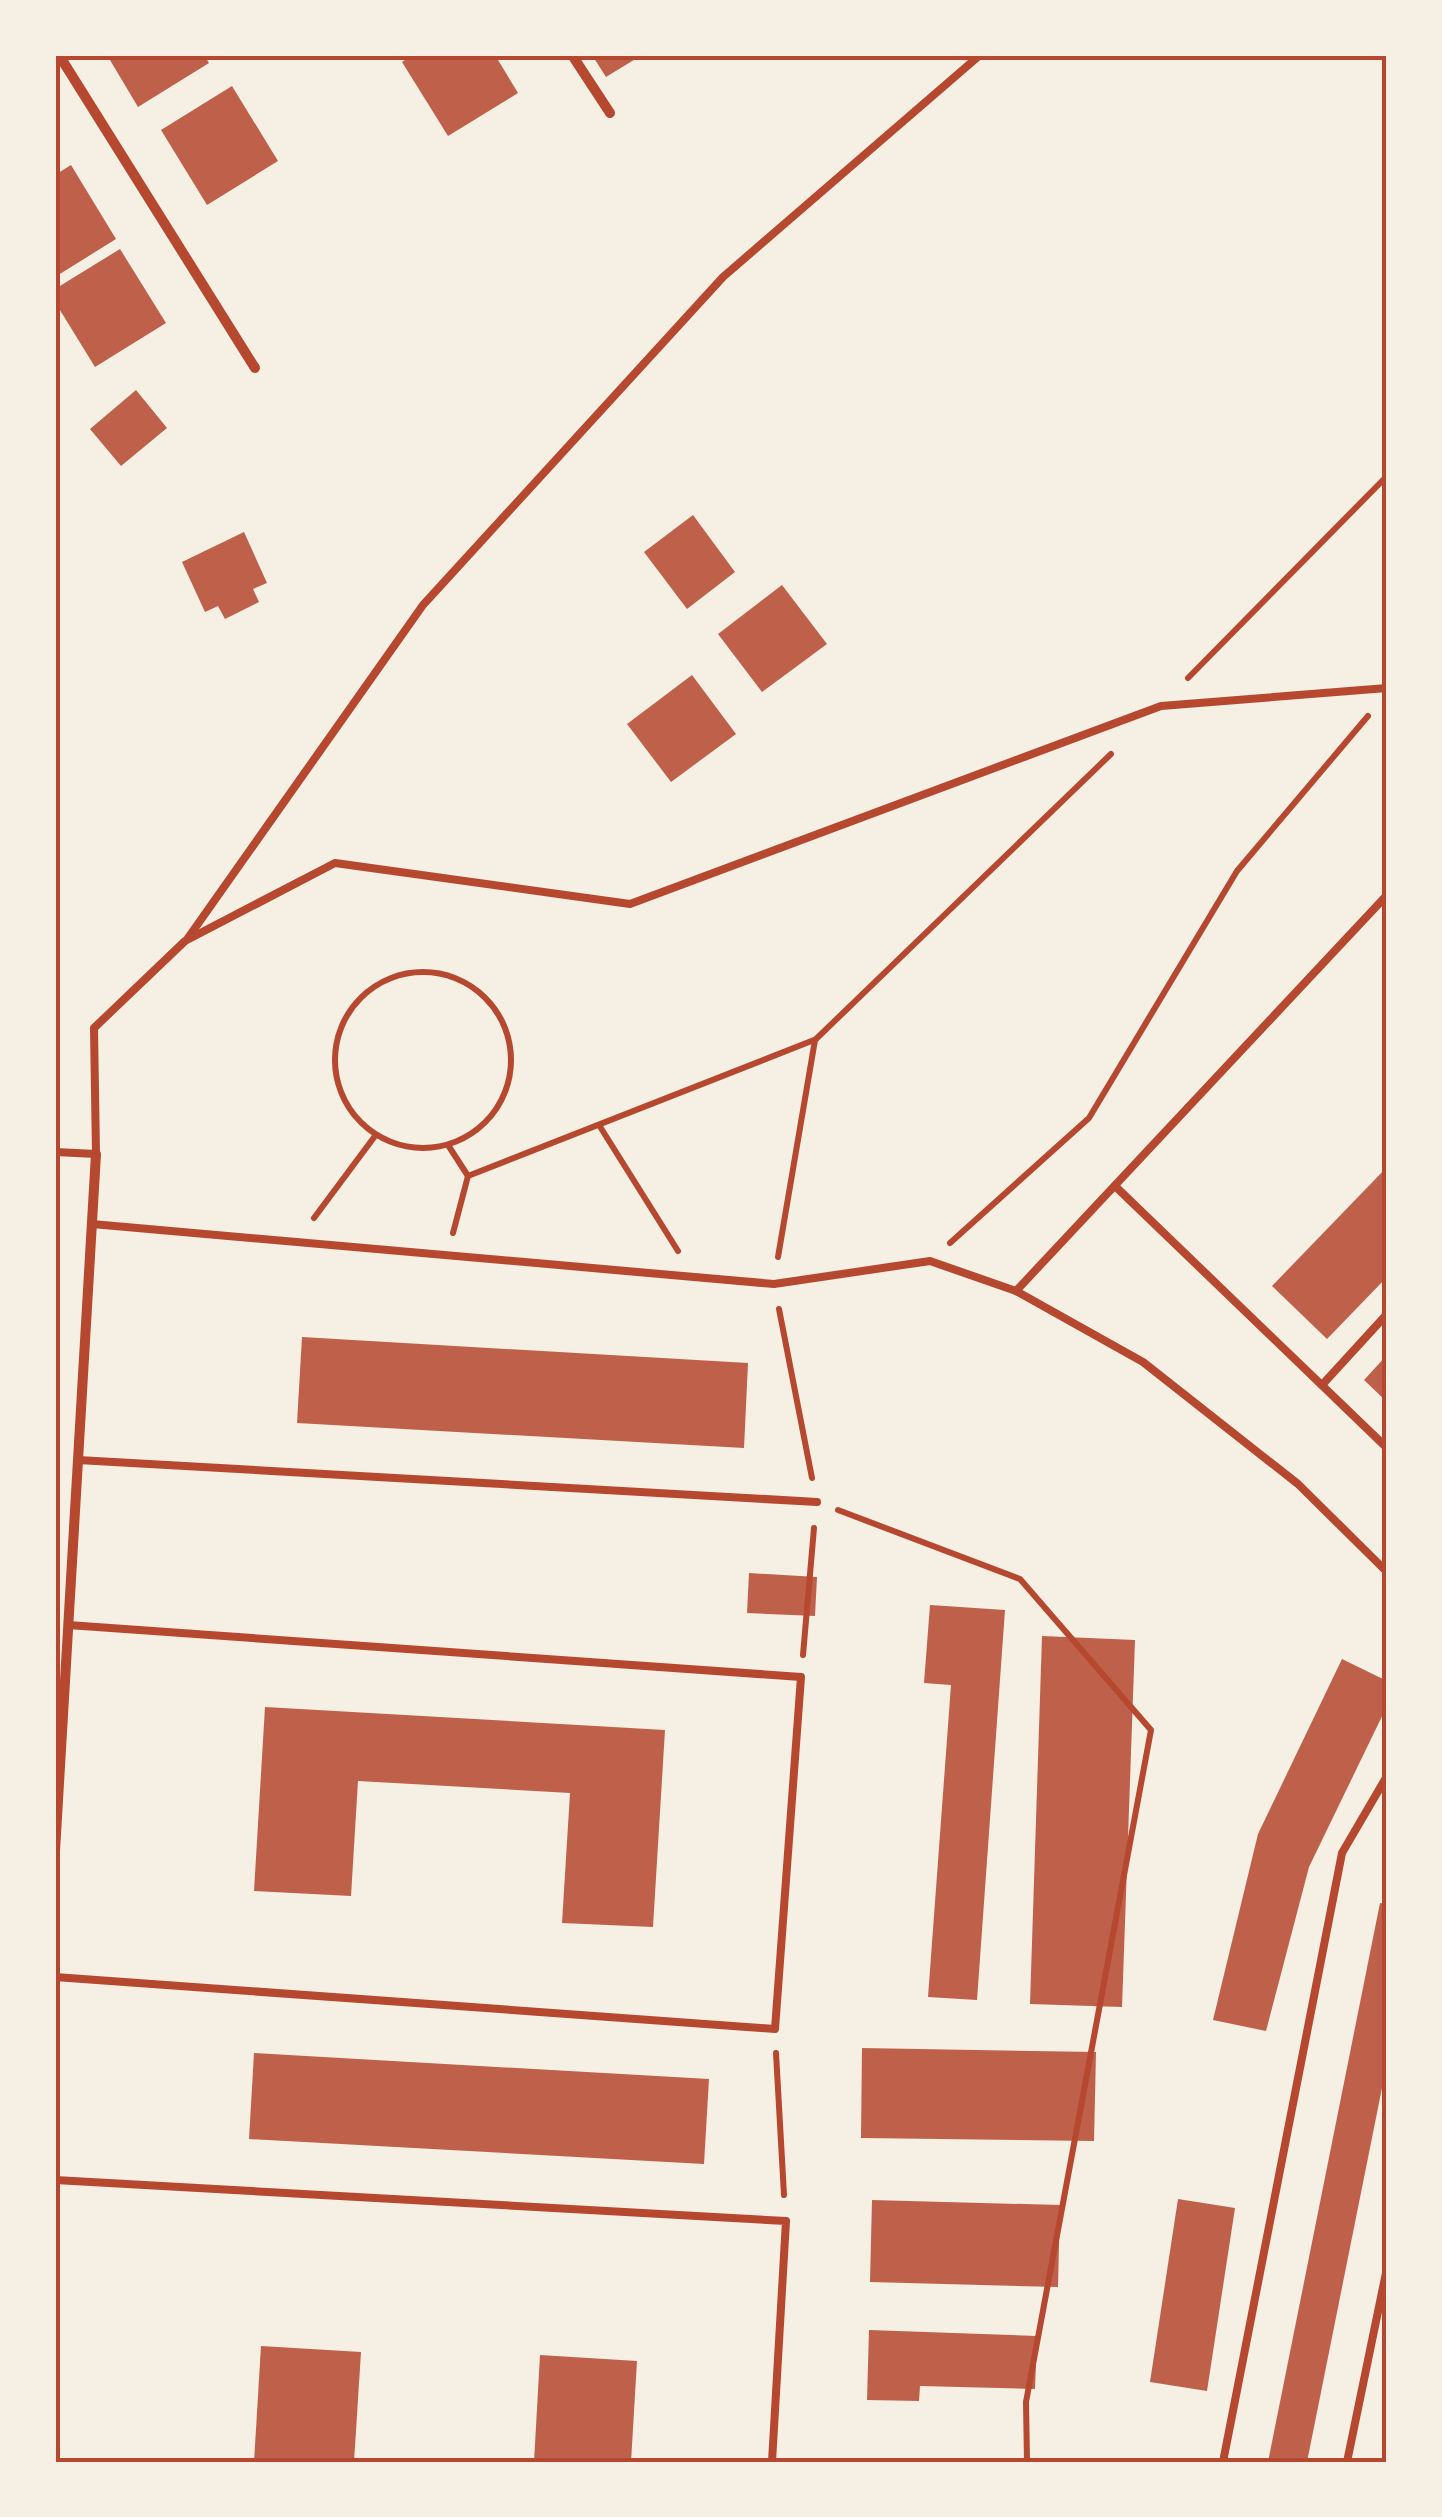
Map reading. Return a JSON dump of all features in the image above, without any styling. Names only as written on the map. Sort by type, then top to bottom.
[{"type":"street","points":[[59,55],[256,368]]},
{"type":"street","points":[[572,55],[610,113]]},
{"type":"street","points":[[55,1851],[96,1154]]},
{"type":"lane","points":[[55,1152],[96,1154],[94,1028],[185,942],[423,605],[723,277],[980,55]]},
{"type":"lane","points":[[185,942],[335,863],[630,904],[1160,706],[1387,688]]},
{"type":"lane","points":[[1016,1291],[1387,895]]},
{"type":"lane","points":[[1115,1186],[1387,1448]]},
{"type":"lane","points":[[92,1224],[774,1284],[930,1261],[1016,1291],[1144,1362],[1298,1484],[1387,1572]]},
{"type":"lane","points":[[1322,1385],[1387,1314]]},
{"type":"lane","points":[[78,1460],[817,1502]]},
{"type":"lane","points":[[55,1977],[775,2029],[800,1677],[68,1625]]},
{"type":"lane","points":[[1223,2462],[1342,1853],[1387,1776]]},
{"type":"lane","points":[[55,2180],[786,2221],[772,2462]]},
{"type":"lane","points":[[1347,2462],[1387,2268]]},
{"type":"path","points":[[1160,706],[1387,476]]},
{"type":"path","points":[[930,1261],[1088,1118],[1237,871],[1374,708]]},
{"type":"path","points":[[468,1176],[815,1040],[1119,746]]},
{"type":"path","points":[[416,971],[453,976],[484,995],[505,1026],[512,1062],[503,1098],[481,1128],[448,1145],[410,1148],[375,1136],[349,1110],[335,1076],[336,1038],[352,1005],[380,981],[416,971]]},
{"type":"path","points":[[800,1677],[817,1502],[774,1284],[815,1040]]},
{"type":"path","points":[[600,1124],[695,1278]]},
{"type":"path","points":[[295,1243],[375,1136]]},
{"type":"path","points":[[446,1256],[468,1176],[448,1145]]},
{"type":"path","points":[[817,1502],[1020,1578],[1151,1730],[1026,2402],[1027,2462]]},
{"type":"path","points":[[775,2029],[786,2221]]},
{"type":"building","points":[[107,55],[204,55],[209,63],[138,107]]},
{"type":"building","points":[[412,55],[495,55],[518,93],[448,136],[402,62]]},
{"type":"building","points":[[592,55],[642,55],[606,77]]},
{"type":"building","points":[[232,86],[278,161],[207,205],[161,130]]},
{"type":"building","points":[[71,165],[116,239],[55,277],[55,175]]},
{"type":"building","points":[[120,249],[166,323],[95,367],[55,302],[55,289]]},
{"type":"building","points":[[136,390],[167,428],[121,466],[90,429]]},
{"type":"building","points":[[693,515],[735,572],[687,609],[644,552]]},
{"type":"building","points":[[244,532],[267,583],[253,589],[259,602],[225,619],[218,606],[205,612],[182,562]]},
{"type":"building","points":[[782,585],[827,644],[762,692],[718,634]]},
{"type":"building","points":[[692,675],[736,734],[671,782],[627,724]]},
{"type":"building","points":[[1387,1167],[1387,1277],[1327,1339],[1272,1286]]},
{"type":"building","points":[[302,1337],[748,1363],[744,1448],[297,1423]]},
{"type":"building","points":[[1387,1355],[1387,1402],[1364,1380]]},
{"type":"building","points":[[749,1573],[817,1577],[815,1616],[747,1613]]},
{"type":"building","points":[[930,1605],[1005,1610],[977,2000],[928,1997],[951,1685],[924,1683]]},
{"type":"building","points":[[1042,1636],[1135,1640],[1122,2007],[1030,2004]]},
{"type":"building","points":[[1342,1659],[1387,1681],[1387,1706],[1309,1867],[1266,2031],[1213,2020],[1258,1834]]},
{"type":"building","points":[[265,1707],[665,1730],[653,1927],[562,1923],[570,1793],[358,1781],[351,1896],[254,1891]]},
{"type":"building","points":[[1380,1903],[1387,1904],[1387,2063],[1307,2462],[1268,2462]]},
{"type":"building","points":[[862,2048],[1096,2052],[1094,2141],[861,2138]]},
{"type":"building","points":[[254,2053],[709,2079],[704,2164],[249,2139]]},
{"type":"building","points":[[1178,2199],[1235,2208],[1207,2391],[1150,2382]]},
{"type":"building","points":[[872,2200],[1060,2205],[1058,2287],[870,2282]]},
{"type":"building","points":[[869,2330],[1037,2336],[1035,2389],[920,2386],[919,2401],[867,2400]]},
{"type":"building","points":[[261,2346],[361,2352],[354,2462],[254,2462]]},
{"type":"building","points":[[540,2355],[637,2361],[631,2462],[534,2462]]}]
